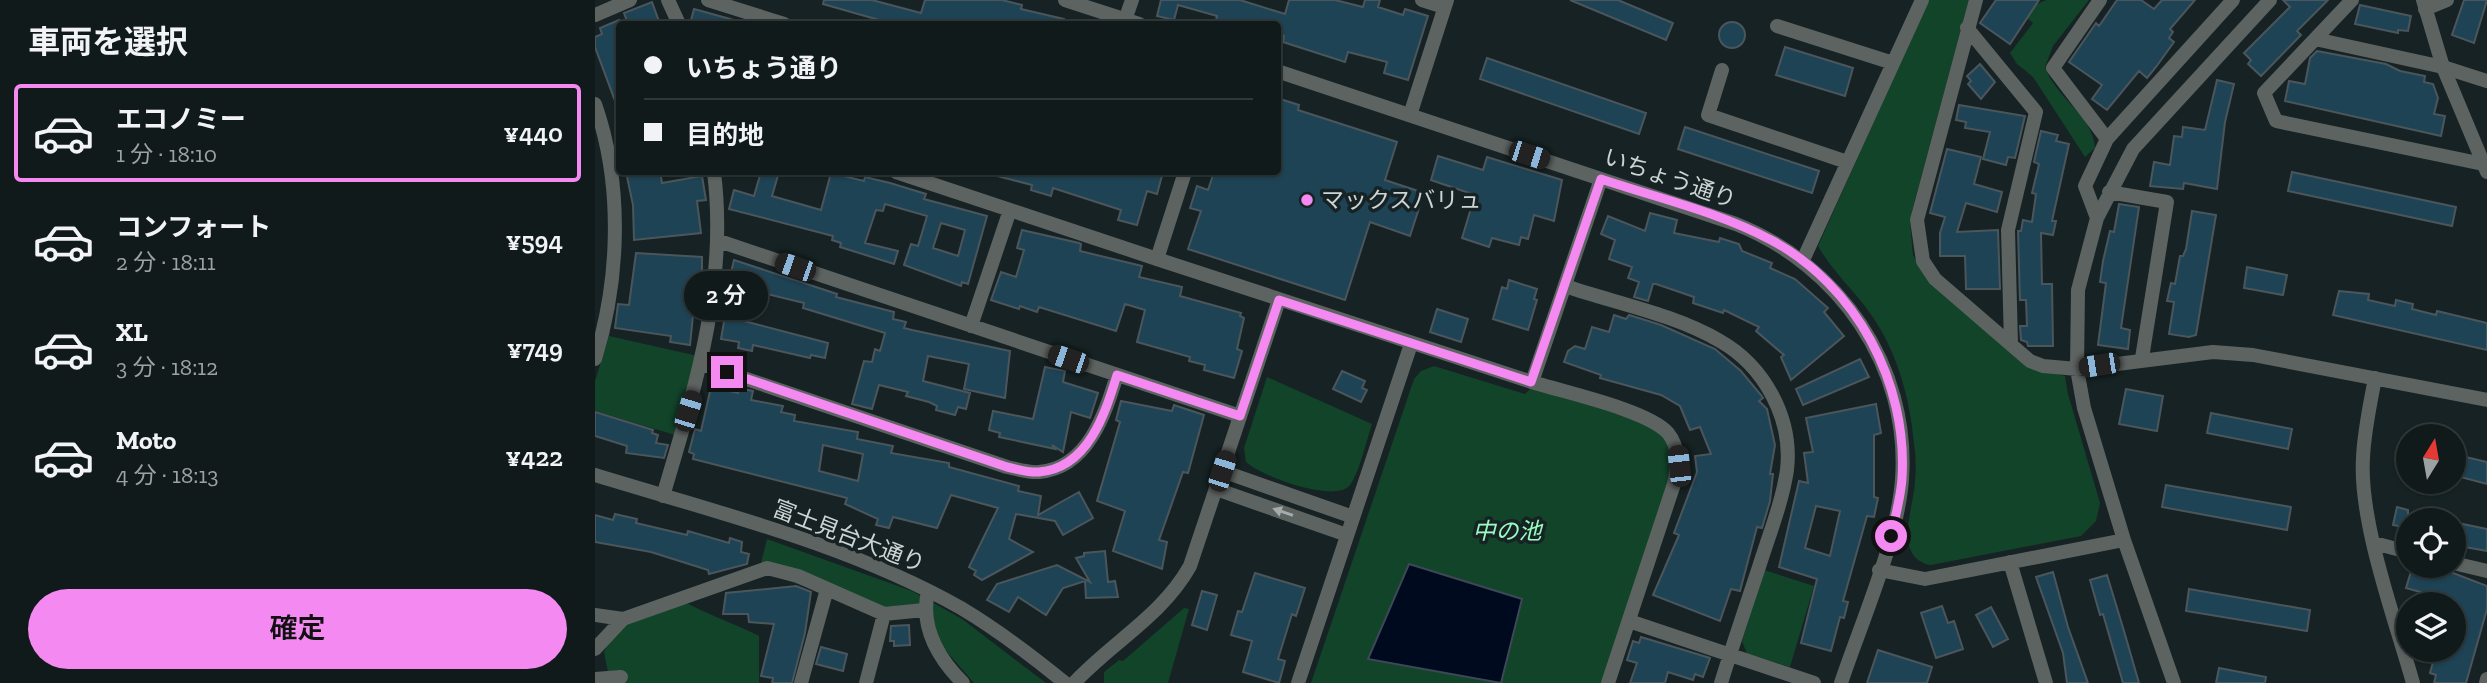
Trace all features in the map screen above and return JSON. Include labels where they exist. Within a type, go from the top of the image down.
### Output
[{"type":"street","points":[[595,15],[630,0]]},
{"type":"street","points":[[668,0],[678,21]]},
{"type":"street","points":[[708,0],[774,21]]},
{"type":"street","points":[[1065,0],[1129,21]]},
{"type":"street","points":[[1132,0],[1132,21]]},
{"type":"street","points":[[1409,115],[1445,4],[1422,0]]},
{"type":"street","points":[[1803,260],[1922,0]]},
{"type":"street","points":[[1976,0],[1917,220],[1919,243],[1923,261],[1935,279],[2030,361],[2057,368],[2077,369],[2142,358],[2213,352],[2253,355],[2487,400]]},
{"type":"street","points":[[2100,0],[2053,68],[2107,139]]},
{"type":"street","points":[[2097,218],[2085,186],[2107,139],[2233,0]]},
{"type":"street","points":[[2174,683],[2124,540],[2084,408],[2077,369],[2078,290],[2097,218],[2133,149],[2157,119],[2270,0]]},
{"type":"street","points":[[2352,0],[2264,93],[2276,121],[2485,168]]},
{"type":"street","points":[[2447,0],[2424,5],[2443,66],[2485,168]]},
{"type":"street","points":[[1776,26],[1893,63]]},
{"type":"street","points":[[1967,28],[2036,112],[2008,230],[2011,344]]},
{"type":"street","points":[[2315,39],[2443,66],[2487,81]]},
{"type":"street","points":[[1722,70],[1708,115],[1847,162]]},
{"type":"street","name":"いちょう通り","points":[[1281,72],[1752,230],[1803,260],[1833,287],[1860,321],[1879,355],[1895,400],[1902,448],[1902,480],[1891,536],[1841,683]]},
{"type":"street","points":[[595,104],[610,174],[614,249],[611,287],[595,359]]},
{"type":"street","points":[[663,496],[702,364],[711,315],[719,241],[714,175]]},
{"type":"street","points":[[905,175],[1411,344],[1644,417],[1668,434],[1677,452],[1679,466],[1608,683]]},
{"type":"street","points":[[1157,259],[1184,175]]},
{"type":"street","points":[[1531,382],[1601,179]]},
{"type":"street","points":[[2109,192],[2167,201],[2142,358]]},
{"type":"street","points":[[971,326],[1010,209]]},
{"type":"street","points":[[719,241],[1240,416]]},
{"type":"street","points":[[1565,286],[1690,327],[1720,341],[1745,359],[1771,392],[1786,440],[1787,468],[1780,501],[1721,683]]},
{"type":"street","points":[[1074,683],[1105,650],[1149,619],[1175,592],[1190,566],[1279,300]]},
{"type":"street","points":[[1298,683],[1411,344]]},
{"type":"street","points":[[702,364],[1007,467],[1036,473],[1065,465],[1092,437],[1103,418],[1117,375]]},
{"type":"street","points":[[2375,379],[2362,459],[2368,522],[2413,683]]},
{"type":"street","points":[[1222,471],[1353,517]]},
{"type":"street","name":"富士見台大通り","points":[[595,475],[857,558],[928,591],[1017,645],[1065,683]]},
{"type":"street","points":[[1216,489],[1347,534]]},
{"type":"street","points":[[1879,570],[1925,579],[2124,540]]},
{"type":"street","points":[[2374,543],[2396,549]]},
{"type":"street","points":[[2010,562],[2046,683]]},
{"type":"street","points":[[2466,566],[2487,571]]},
{"type":"street","points":[[595,649],[623,619],[767,568],[798,576],[884,614],[924,610]]},
{"type":"street","points":[[801,683],[827,589]]},
{"type":"street","points":[[928,591],[924,610],[933,645],[963,683]]},
{"type":"street","points":[[866,683],[884,614]]},
{"type":"street","points":[[595,615],[623,619]]},
{"type":"street","points":[[1629,621],[1814,683]]},
{"type":"street","points":[[595,679],[621,677]]},
{"type":"green space","points":[[1928,0],[1969,0],[1913,207],[1910,222],[1913,255],[1930,283],[2027,367],[2065,376],[2100,503],[2096,521],[2081,536],[1931,565],[1919,560],[1912,553],[1909,542],[1915,458],[1909,408],[1894,356],[1867,309],[1818,246]]},
{"type":"green space","points":[[2046,0],[2089,0],[2053,46],[2045,67],[2093,137],[2095,148],[2085,157],[2033,77],[2017,64],[2010,53],[2033,23],[2020,12]]},
{"type":"green space","points":[[609,336],[698,356],[675,435],[595,411],[595,381]]},
{"type":"green space","name":"中の池","points":[[1434,366],[1525,394],[1530,389],[1623,414],[1656,431],[1669,446],[1672,461],[1668,483],[1601,683],[1311,683],[1414,379],[1421,371]]},
{"type":"green space","points":[[1267,377],[1372,424],[1360,465],[1350,485],[1342,490],[1314,490],[1266,474],[1246,462],[1244,448]]},
{"type":"green space","points":[[767,539],[912,591],[962,619],[1046,683],[974,683],[940,644],[924,610],[878,611],[759,571]]},
{"type":"green space","points":[[1764,570],[1814,586],[1790,667],[1747,654],[1742,641]]},
{"type":"green space","points":[[683,601],[759,636],[759,683],[610,683],[604,652],[615,628]]},
{"type":"green space","points":[[1184,608],[1189,609],[1168,683],[1104,683],[1104,672],[1119,660],[1123,661]]},
{"type":"water","points":[[1409,564],[1522,599],[1501,683],[1368,659]]},
{"type":"building","points":[[824,0],[872,0],[921,13],[925,0],[1002,0],[1022,5],[1021,9],[1064,19],[882,21],[823,4]]},
{"type":"building","points":[[1161,0],[1240,0],[1285,14],[1289,0],[1335,0],[1363,7],[1365,0],[1380,0],[1378,7],[1403,15],[1405,9],[1428,16],[1408,80],[1384,73],[1387,62],[1348,52],[1345,62],[1283,42],[1281,21],[1216,21],[1217,16],[1178,5],[1174,20],[1157,16]]},
{"type":"building","points":[[1570,0],[1618,0],[1673,23],[1666,40]]},
{"type":"building","points":[[1996,0],[2039,0],[2010,44],[1980,23]]},
{"type":"building","points":[[2117,0],[2141,0],[2154,9],[2162,0],[2195,0],[2170,29],[2173,32],[2169,38],[2174,42],[2156,67],[2147,78],[2139,71],[2107,110],[2092,99],[2102,85],[2069,62],[2096,23],[2099,26]]},
{"type":"building","points":[[2283,0],[2328,0],[2297,31],[2301,35],[2261,76],[2248,64],[2251,60],[2244,53],[2290,7]]},
{"type":"building","points":[[2464,0],[2487,0],[2474,43],[2452,35]]},
{"type":"building","points":[[652,2],[659,21],[627,21],[624,13]]},
{"type":"building","points":[[2360,5],[2411,16],[2408,31],[2398,30],[2398,33],[2355,24]]},
{"type":"building","points":[[694,9],[734,20],[734,21],[691,21]]},
{"type":"building","points":[[616,21],[616,104],[595,47],[595,37],[602,34],[600,28]]},
{"type":"building","points":[[1732,22],[1741,26],[1745,35],[1741,44],[1732,48],[1723,44],[1719,35],[1723,26]]},
{"type":"building","points":[[1785,47],[1853,68],[1845,96],[1776,75]]},
{"type":"building","points":[[2317,51],[2386,64],[2400,71],[2425,76],[2424,82],[2433,84],[2438,98],[2434,114],[2445,116],[2441,136],[2285,101],[2289,81],[2305,84],[2310,58]]},
{"type":"building","points":[[1487,58],[1646,113],[1639,134],[1480,79]]},
{"type":"building","points":[[1980,64],[1995,82],[1981,99],[1968,84],[1971,81],[1967,76]]},
{"type":"building","points":[[2217,80],[2234,84],[2225,122],[2217,189],[2184,183],[2183,189],[2150,186],[2154,162],[2170,165],[2174,136],[2182,137],[2183,127],[2205,130]]},
{"type":"building","name":"マックスバリュ","points":[[1281,99],[1299,105],[1298,110],[1397,142],[1385,180],[1424,193],[1410,236],[1370,222],[1345,300],[1188,249],[1201,211],[1190,208],[1197,186],[1208,190],[1213,175],[1281,175]]},
{"type":"building","points":[[1959,105],[2025,116],[2015,158],[2008,157],[2006,165],[1983,159],[1990,132],[1965,128],[1966,122],[1956,120]]},
{"type":"building","points":[[1685,127],[1819,171],[1812,193],[1678,149]]},
{"type":"building","points":[[2041,131],[2058,135],[2056,141],[2069,144],[2052,221],[2056,221],[2053,235],[2041,233],[2042,284],[2052,284],[2053,346],[2028,346],[2027,342],[2021,340],[2020,326],[2027,326],[2026,300],[2020,300],[2018,231],[2021,231],[2023,220],[2032,222],[2036,194],[2032,193],[2039,164],[2034,162]]},
{"type":"building","points":[[1947,149],[1981,157],[1974,184],[2002,192],[1997,212],[1966,203],[1957,232],[1998,230],[2000,289],[1966,289],[1965,256],[1940,256],[1940,233],[1945,217],[1930,213]]},
{"type":"building","points":[[1438,156],[1483,170],[1487,157],[1562,180],[1554,221],[1534,215],[1528,239],[1521,237],[1519,245],[1492,238],[1489,247],[1462,238],[1475,195],[1431,180]]},
{"type":"building","points":[[2292,172],[2456,207],[2452,226],[2288,191]]},
{"type":"building","points":[[627,175],[661,175],[662,183],[702,176],[706,200],[697,201],[701,233],[634,240],[633,205]]},
{"type":"building","points":[[760,175],[778,175],[772,196],[821,210],[830,175],[864,181],[865,177],[926,194],[924,199],[987,216],[968,284],[962,282],[961,286],[904,265],[911,244],[918,246],[927,216],[885,204],[883,211],[876,210],[865,243],[898,251],[894,264],[840,247],[841,243],[832,240],[833,236],[729,209],[734,190],[754,196]],"holes":[[[941,223],[965,230],[958,256],[933,248]]]},
{"type":"building","points":[[1162,175],[1157,194],[1147,191],[1137,225],[1118,220],[1121,210],[1053,188],[1051,196],[1031,190],[1032,185],[997,176]]},
{"type":"building","points":[[2119,204],[2139,207],[2121,328],[2130,330],[2128,349],[2098,345],[2106,283],[2100,282],[2103,261],[2110,231],[2114,232]]},
{"type":"building","points":[[2192,211],[2216,215],[2196,335],[2189,337],[2169,334],[2174,302],[2167,301],[2171,283],[2175,284],[2180,256],[2183,256],[2186,249]]},
{"type":"building","points":[[1650,213],[1677,220],[1674,233],[1719,242],[1720,238],[1739,244],[1742,251],[1772,263],[1770,268],[1795,279],[1828,308],[1824,312],[1844,336],[1791,380],[1781,357],[1784,355],[1756,331],[1759,327],[1724,310],[1723,313],[1693,303],[1694,297],[1656,284],[1653,284],[1648,301],[1634,297],[1639,282],[1628,278],[1632,267],[1609,259],[1615,240],[1601,234],[1608,216],[1645,231]]},
{"type":"building","points":[[1022,230],[1079,243],[1080,251],[1142,266],[1139,277],[1182,287],[1180,296],[1241,313],[1240,316],[1244,318],[1237,349],[1242,351],[1234,378],[1204,370],[1205,365],[1189,361],[1190,357],[1137,342],[1145,310],[1125,304],[1116,331],[1039,307],[1037,312],[991,300],[1001,272],[1016,277],[1024,250],[1017,248]]},
{"type":"building","points":[[636,253],[702,257],[702,276],[697,276],[690,345],[670,342],[671,336],[615,328],[618,304],[629,305]]},
{"type":"building","points":[[734,260],[837,294],[836,297],[894,312],[893,319],[906,322],[904,328],[1010,351],[1005,398],[964,389],[969,364],[928,356],[923,381],[970,393],[966,409],[958,407],[955,415],[936,410],[937,406],[929,402],[906,396],[908,392],[879,385],[872,409],[852,404],[864,361],[872,362],[875,349],[880,351],[885,333],[803,308],[804,303],[759,292],[757,297],[749,295],[744,321],[828,343],[825,358],[811,355],[810,358],[753,345],[752,351],[738,348],[739,342],[721,339],[725,316],[732,317],[737,292],[727,289]]},
{"type":"building","points":[[2247,267],[2287,275],[2283,295],[2244,288]]},
{"type":"building","points":[[1509,280],[1537,289],[1534,299],[1537,300],[1528,330],[1493,319],[1502,287],[1507,289]]},
{"type":"building","points":[[2339,291],[2369,294],[2368,300],[2395,306],[2396,300],[2413,304],[2412,309],[2436,315],[2437,311],[2487,323],[2487,350],[2333,315]]},
{"type":"building","points":[[1437,309],[1468,319],[1461,342],[1430,332]]},
{"type":"building","points":[[1614,315],[1626,319],[1629,315],[1661,325],[1715,349],[1741,371],[1761,395],[1763,398],[1759,401],[1767,409],[1775,445],[1770,474],[1773,474],[1770,501],[1762,528],[1757,527],[1740,591],[1731,589],[1720,621],[1653,595],[1679,535],[1674,533],[1697,472],[1695,456],[1711,454],[1700,427],[1690,430],[1680,406],[1661,395],[1600,378],[1601,375],[1564,362],[1568,351],[1575,346],[1585,349],[1592,327],[1609,332]]},
{"type":"building","points":[[1860,359],[1869,377],[1803,405],[1796,389]]},
{"type":"building","points":[[1045,367],[1065,371],[1063,382],[1098,393],[1090,418],[1071,412],[1063,452],[1052,445],[1055,449],[999,437],[1000,433],[989,430],[993,411],[1033,419]]},
{"type":"building","points":[[1342,371],[1365,381],[1362,388],[1367,390],[1361,402],[1333,389]]},
{"type":"building","points":[[711,387],[738,393],[739,388],[753,391],[751,400],[783,406],[781,412],[795,415],[794,421],[858,432],[857,439],[893,446],[891,453],[949,463],[949,467],[1019,486],[1018,491],[1041,496],[1038,515],[1079,492],[1093,518],[1063,535],[1055,521],[1016,514],[1009,539],[1033,552],[982,580],[974,575],[976,571],[969,567],[998,508],[951,495],[937,528],[893,517],[889,528],[876,525],[878,519],[845,504],[847,498],[693,459],[694,454],[689,452],[695,429],[701,431]],"holes":[[[823,445],[863,454],[858,481],[819,471]]]},
{"type":"building","points":[[2126,389],[2163,396],[2157,431],[2119,424]]},
{"type":"building","points":[[1121,401],[1172,411],[1174,405],[1204,415],[1188,473],[1183,472],[1159,540],[1167,542],[1162,569],[1113,551],[1125,511],[1097,501],[1120,422],[1116,420]]},
{"type":"building","points":[[1876,404],[1881,433],[1874,435],[1874,497],[1878,498],[1874,517],[1867,516],[1843,601],[1848,602],[1844,618],[1840,617],[1831,651],[1801,643],[1817,579],[1779,567],[1799,481],[1808,483],[1804,453],[1813,452],[1806,418]],"holes":[[[1816,506],[1840,511],[1830,556],[1805,548]]]},
{"type":"building","points":[[595,412],[653,430],[652,433],[658,435],[656,443],[668,445],[664,458],[626,453],[627,446],[595,436]]},
{"type":"building","points":[[2211,413],[2292,429],[2288,449],[2207,433]]},
{"type":"building","points":[[2466,457],[2487,462],[2487,484],[2466,478]]},
{"type":"building","points":[[2166,485],[2291,507],[2287,530],[2162,507]]},
{"type":"building","points":[[615,514],[637,519],[636,523],[687,535],[688,531],[729,543],[730,538],[742,542],[741,552],[749,554],[747,564],[709,574],[708,570],[651,552],[595,542],[595,515],[613,520]]},
{"type":"building","points":[[2466,525],[2487,529],[2487,551],[2466,547]]},
{"type":"building","points":[[1105,551],[1108,582],[1115,581],[1118,597],[1086,598],[1085,581],[1063,588],[1046,615],[1018,597],[1009,612],[987,600],[997,584],[1057,565],[1090,582],[1076,558],[1084,556],[1084,553]]},
{"type":"building","points":[[2053,572],[2068,627],[2088,683],[2067,683],[2063,653],[2036,577]]},
{"type":"building","points":[[1255,573],[1305,588],[1296,616],[1292,614],[1278,659],[1285,661],[1279,683],[1243,672],[1252,641],[1231,635],[1238,611],[1242,612]]},
{"type":"building","points":[[2107,575],[2139,683],[2123,683],[2103,614],[2100,615],[2090,580]]},
{"type":"building","points":[[2409,578],[2466,578],[2487,586],[2487,609],[2466,683],[2434,683],[2436,675],[2430,673],[2433,662],[2466,662],[2466,592],[2420,592],[2406,588]]},
{"type":"building","points":[[796,586],[811,592],[805,633],[792,683],[772,683],[773,678],[761,676],[774,624],[749,622],[748,614],[723,614],[726,593]]},
{"type":"building","points":[[2189,589],[2310,610],[2307,631],[2186,611]]},
{"type":"building","points":[[1202,591],[1217,595],[1207,630],[1192,625]]},
{"type":"building","points":[[1942,606],[1948,623],[1954,621],[1963,649],[1936,658],[1921,613]]},
{"type":"building","points":[[1991,607],[2008,639],[1993,647],[1976,615]]},
{"type":"building","points":[[909,625],[910,645],[894,646],[894,641],[890,641],[891,626]]},
{"type":"building","points":[[1641,637],[1710,658],[1703,677],[1695,674],[1693,680],[1668,672],[1665,683],[1630,683],[1637,663],[1627,660],[1633,641],[1639,643]]},
{"type":"building","points":[[821,647],[847,654],[843,671],[816,664]]},
{"type":"building","points":[[1878,650],[1932,667],[1927,683],[1867,683]]},
{"type":"building","points":[[2219,668],[2266,677],[2265,683],[2216,683]]},
{"type":"place","name":"マックスバリュ","points":[[1307,200]]},
{"type":"route","points":[[727,372],[1007,467],[1036,473],[1065,465],[1092,437],[1103,418],[1117,375],[1240,416],[1279,300],[1531,382],[1601,179],[1752,230],[1794,253],[1833,287],[1860,321],[1879,355],[1895,400],[1902,448],[1902,480],[1891,536]]}]
